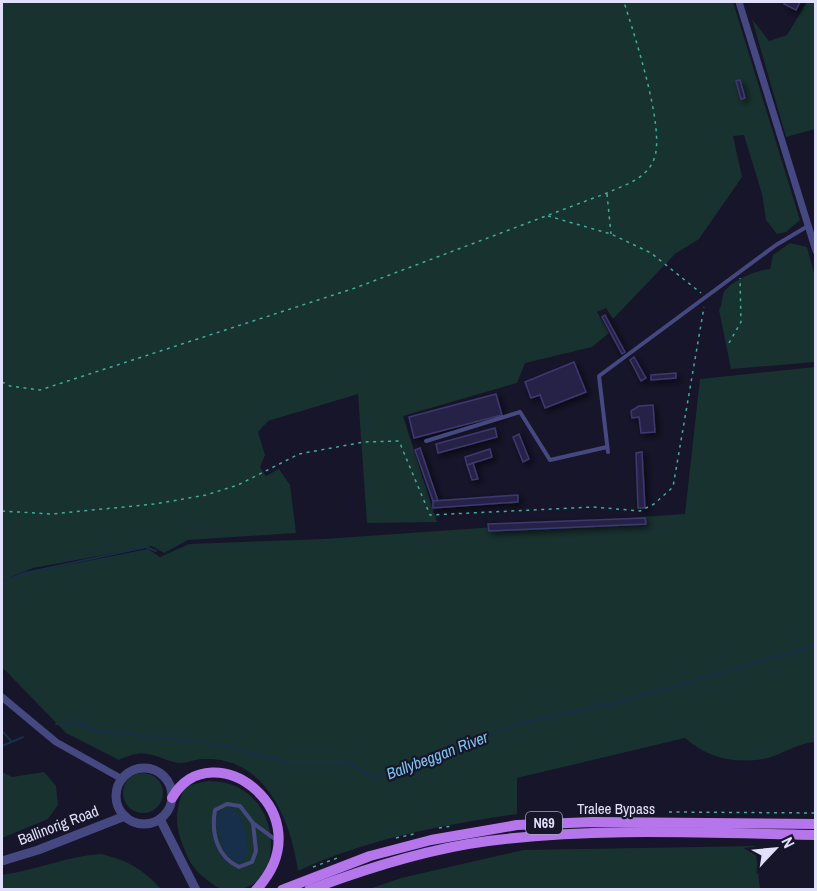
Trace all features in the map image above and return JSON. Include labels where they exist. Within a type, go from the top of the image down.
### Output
[{"type":"main road","points":[[172,798],[181,783],[196,775],[216,773],[244,780],[260,792],[278,826],[279,843],[277,859],[256,890]]},
{"type":"main road","name":"Tralee Bypass","points":[[282,890],[370,856],[450,836],[517,825],[593,822],[816,824]]},
{"type":"main road","name":"Tralee Bypass","points":[[309,890],[367,868],[424,853],[496,840],[643,834],[816,835]]},
{"type":"street","points":[[739,2],[816,251]]},
{"type":"street","points":[[2,697],[56,742],[122,778]]},
{"type":"street","points":[[137,769],[154,770],[168,781],[172,798],[170,806],[160,819],[146,824],[125,816],[120,809],[117,794],[122,778],[137,769]]},
{"type":"street","name":"Ballinorig Road","points":[[2,861],[38,850],[125,816]]},
{"type":"street","points":[[160,819],[196,890]]},
{"type":"lane","points":[[426,441],[520,412],[550,460],[608,449],[599,376],[740,272],[808,226]]},
{"type":"lane","points":[[253,823],[256,851],[252,862],[239,867],[227,861],[216,841],[213,823],[215,810],[227,804],[240,806],[253,823],[279,843]]},
{"type":"path","points":[[2,382],[10,387],[40,390],[355,288],[607,193],[641,177],[654,160],[658,136],[624,2]]},
{"type":"path","points":[[607,193],[611,234]]},
{"type":"path","points":[[729,343],[741,322],[740,272]]},
{"type":"green space","points":[[2,2],[733,2],[800,220],[786,232],[777,234],[766,220],[762,194],[744,135],[733,136],[742,177],[699,239],[675,254],[613,319],[606,308],[597,312],[609,333],[592,347],[525,363],[517,383],[403,416],[437,522],[367,523],[358,394],[268,421],[258,432],[265,455],[260,467],[266,476],[279,469],[290,485],[296,533],[188,540],[164,553],[152,546],[33,568],[2,581]]},
{"type":"green space","points":[[807,2],[815,2],[815,129],[786,137],[752,19],[769,41],[787,35]]},
{"type":"green space","points":[[790,243],[807,247],[815,277],[815,362],[731,369],[719,310],[724,292],[745,276],[770,269],[773,255]]},
{"type":"green space","points":[[815,367],[815,742],[763,759],[731,760],[702,750],[685,738],[517,778],[517,814],[461,823],[378,842],[298,871],[289,832],[281,812],[271,795],[243,768],[225,761],[203,759],[178,763],[143,754],[119,760],[66,733],[2,667],[2,583],[21,574],[148,549],[160,557],[189,544],[324,539],[685,514],[700,379]]},
{"type":"green space","points":[[2,772],[12,777],[44,772],[56,786],[58,805],[48,819],[2,838]]},
{"type":"green space","points":[[143,773],[157,779],[163,793],[157,807],[143,813],[129,807],[123,793],[129,779]]},
{"type":"green space","points":[[208,781],[233,785],[252,797],[264,815],[270,835],[270,855],[264,872],[253,884],[236,889],[220,888],[198,873],[189,860],[177,824],[178,807],[185,786]]},
{"type":"green space","points":[[755,846],[760,889],[369,889],[401,878],[523,850]]},
{"type":"green space","points":[[101,854],[134,866],[161,889],[2,889],[2,875],[76,857]]},
{"type":"water","points":[[232,808],[243,823],[246,835],[248,855],[241,862],[233,861],[226,854],[215,820],[222,810]]},
{"type":"building","points":[[785,2],[800,2],[796,10],[784,4]]},
{"type":"building","points":[[740,80],[745,98],[741,99],[736,81]]},
{"type":"building","points":[[605,315],[625,352],[622,354],[602,317]]},
{"type":"building","points":[[634,357],[646,378],[641,381],[630,360]]},
{"type":"building","points":[[574,362],[586,392],[545,408],[540,395],[531,398],[525,382]]},
{"type":"building","points":[[676,373],[676,378],[651,380],[651,375]]},
{"type":"building","points":[[496,394],[502,415],[414,438],[409,417]]},
{"type":"building","points":[[653,405],[655,432],[641,433],[639,417],[632,418],[631,411],[639,406]]},
{"type":"building","points":[[495,428],[497,437],[438,453],[436,444]]},
{"type":"building","points":[[519,434],[529,459],[523,462],[513,437]]},
{"type":"building","points":[[420,448],[438,501],[433,501],[415,450]]},
{"type":"building","points":[[490,449],[492,457],[467,465],[465,457]]},
{"type":"building","points":[[642,452],[645,508],[638,508],[636,453]]},
{"type":"building","points":[[473,463],[478,479],[472,480],[467,465]]},
{"type":"building","points":[[518,495],[518,502],[433,508],[433,501]]},
{"type":"building","points":[[645,518],[646,524],[489,531],[488,524]]},
{"type":"waterway","points":[[2,582],[25,573],[146,547],[156,551]]},
{"type":"waterway","name":"Ballybeggan River","points":[[56,724],[82,723],[101,733],[103,731],[220,745],[286,762],[346,762],[375,778],[521,723],[613,704],[804,649],[816,642]]},
{"type":"waterway","points":[[2,731],[12,742]]},
{"type":"waterway","name":"Ballybeggan River","points":[[2,746],[23,737]]}]
